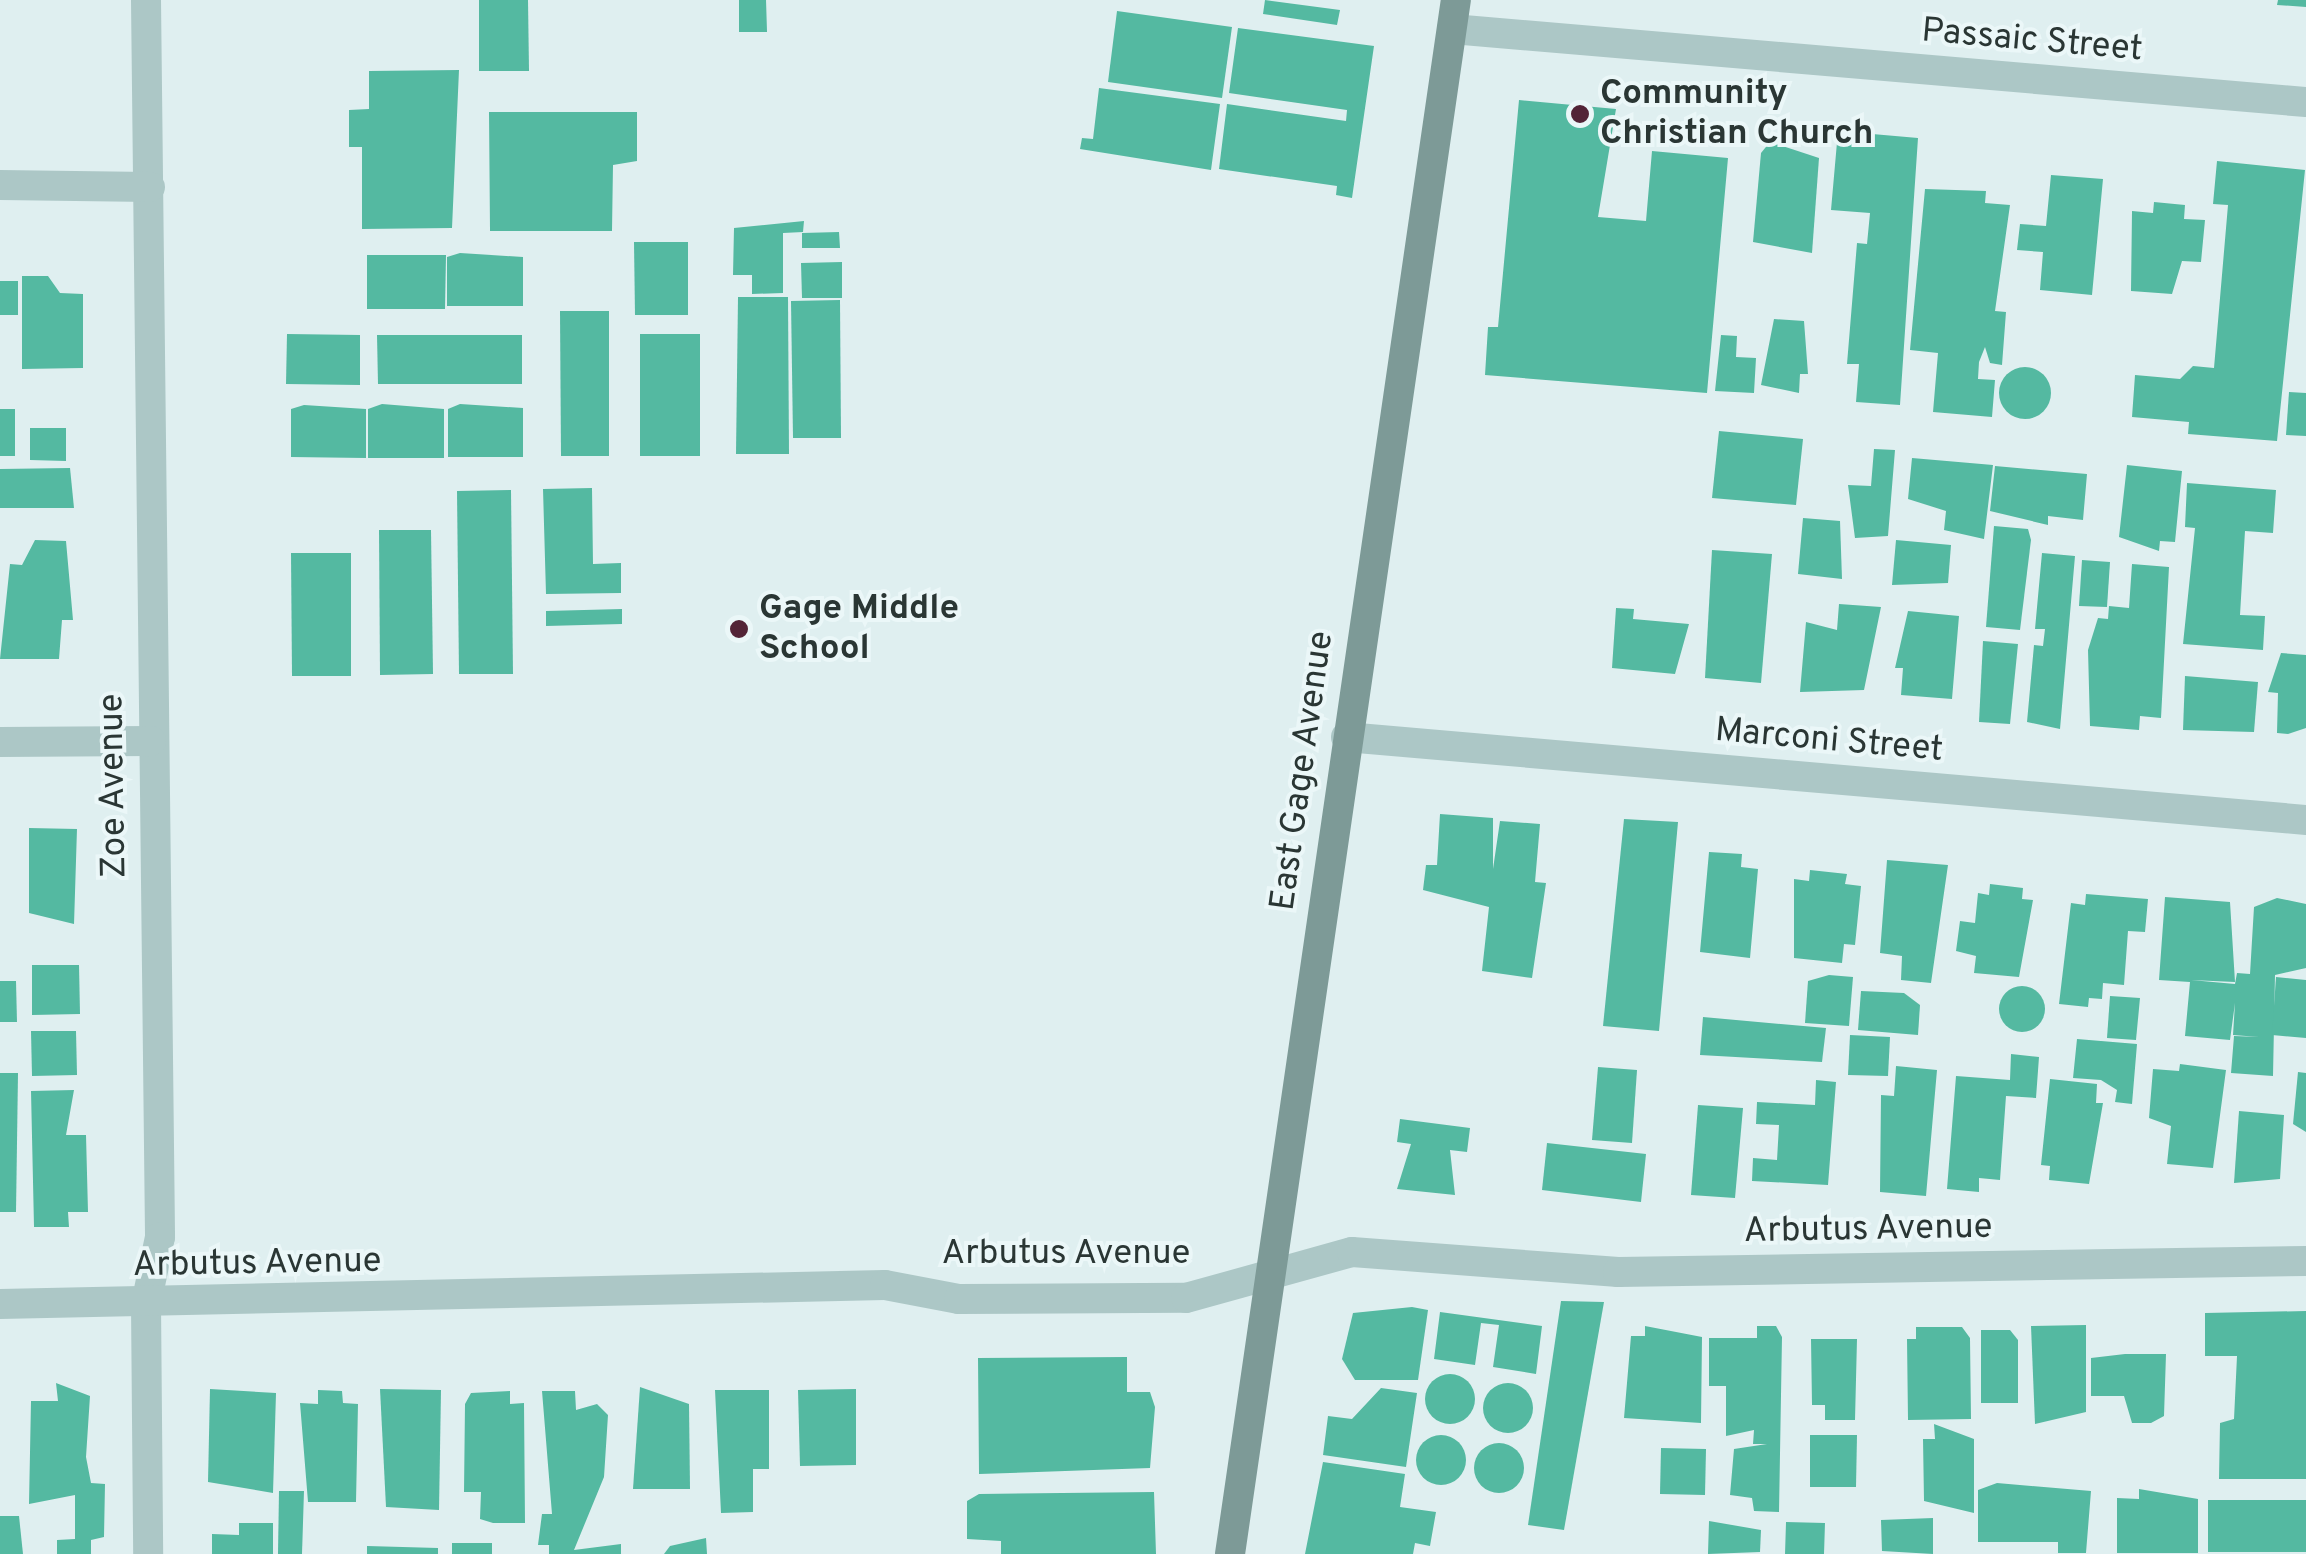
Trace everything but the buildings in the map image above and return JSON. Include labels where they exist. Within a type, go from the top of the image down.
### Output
[{"type":"main road","name":"East Gage Avenue","points":[[1230,1554],[1454,14]]},
{"type":"street","name":"Zoe Avenue","points":[[148,1554],[146,1304],[160,1237],[151,741],[153,5]]},
{"type":"street","name":"Passaic Street","points":[[1454,14],[2306,102]]},
{"type":"street","points":[[0,185],[150,187]]},
{"type":"street","name":"Marconi Street","points":[[1346,737],[2306,820]]},
{"type":"street","points":[[0,742],[151,741]]},
{"type":"street","name":"Arbutus Avenue","points":[[0,1304],[146,1304],[885,1285],[959,1299],[1186,1298],[1352,1252],[1618,1272],[2306,1261]]},
{"type":"place","name":"Community Christian Church","points":[[1580,114]]},
{"type":"place","name":"Gage Middle School","points":[[739,629]]}]
